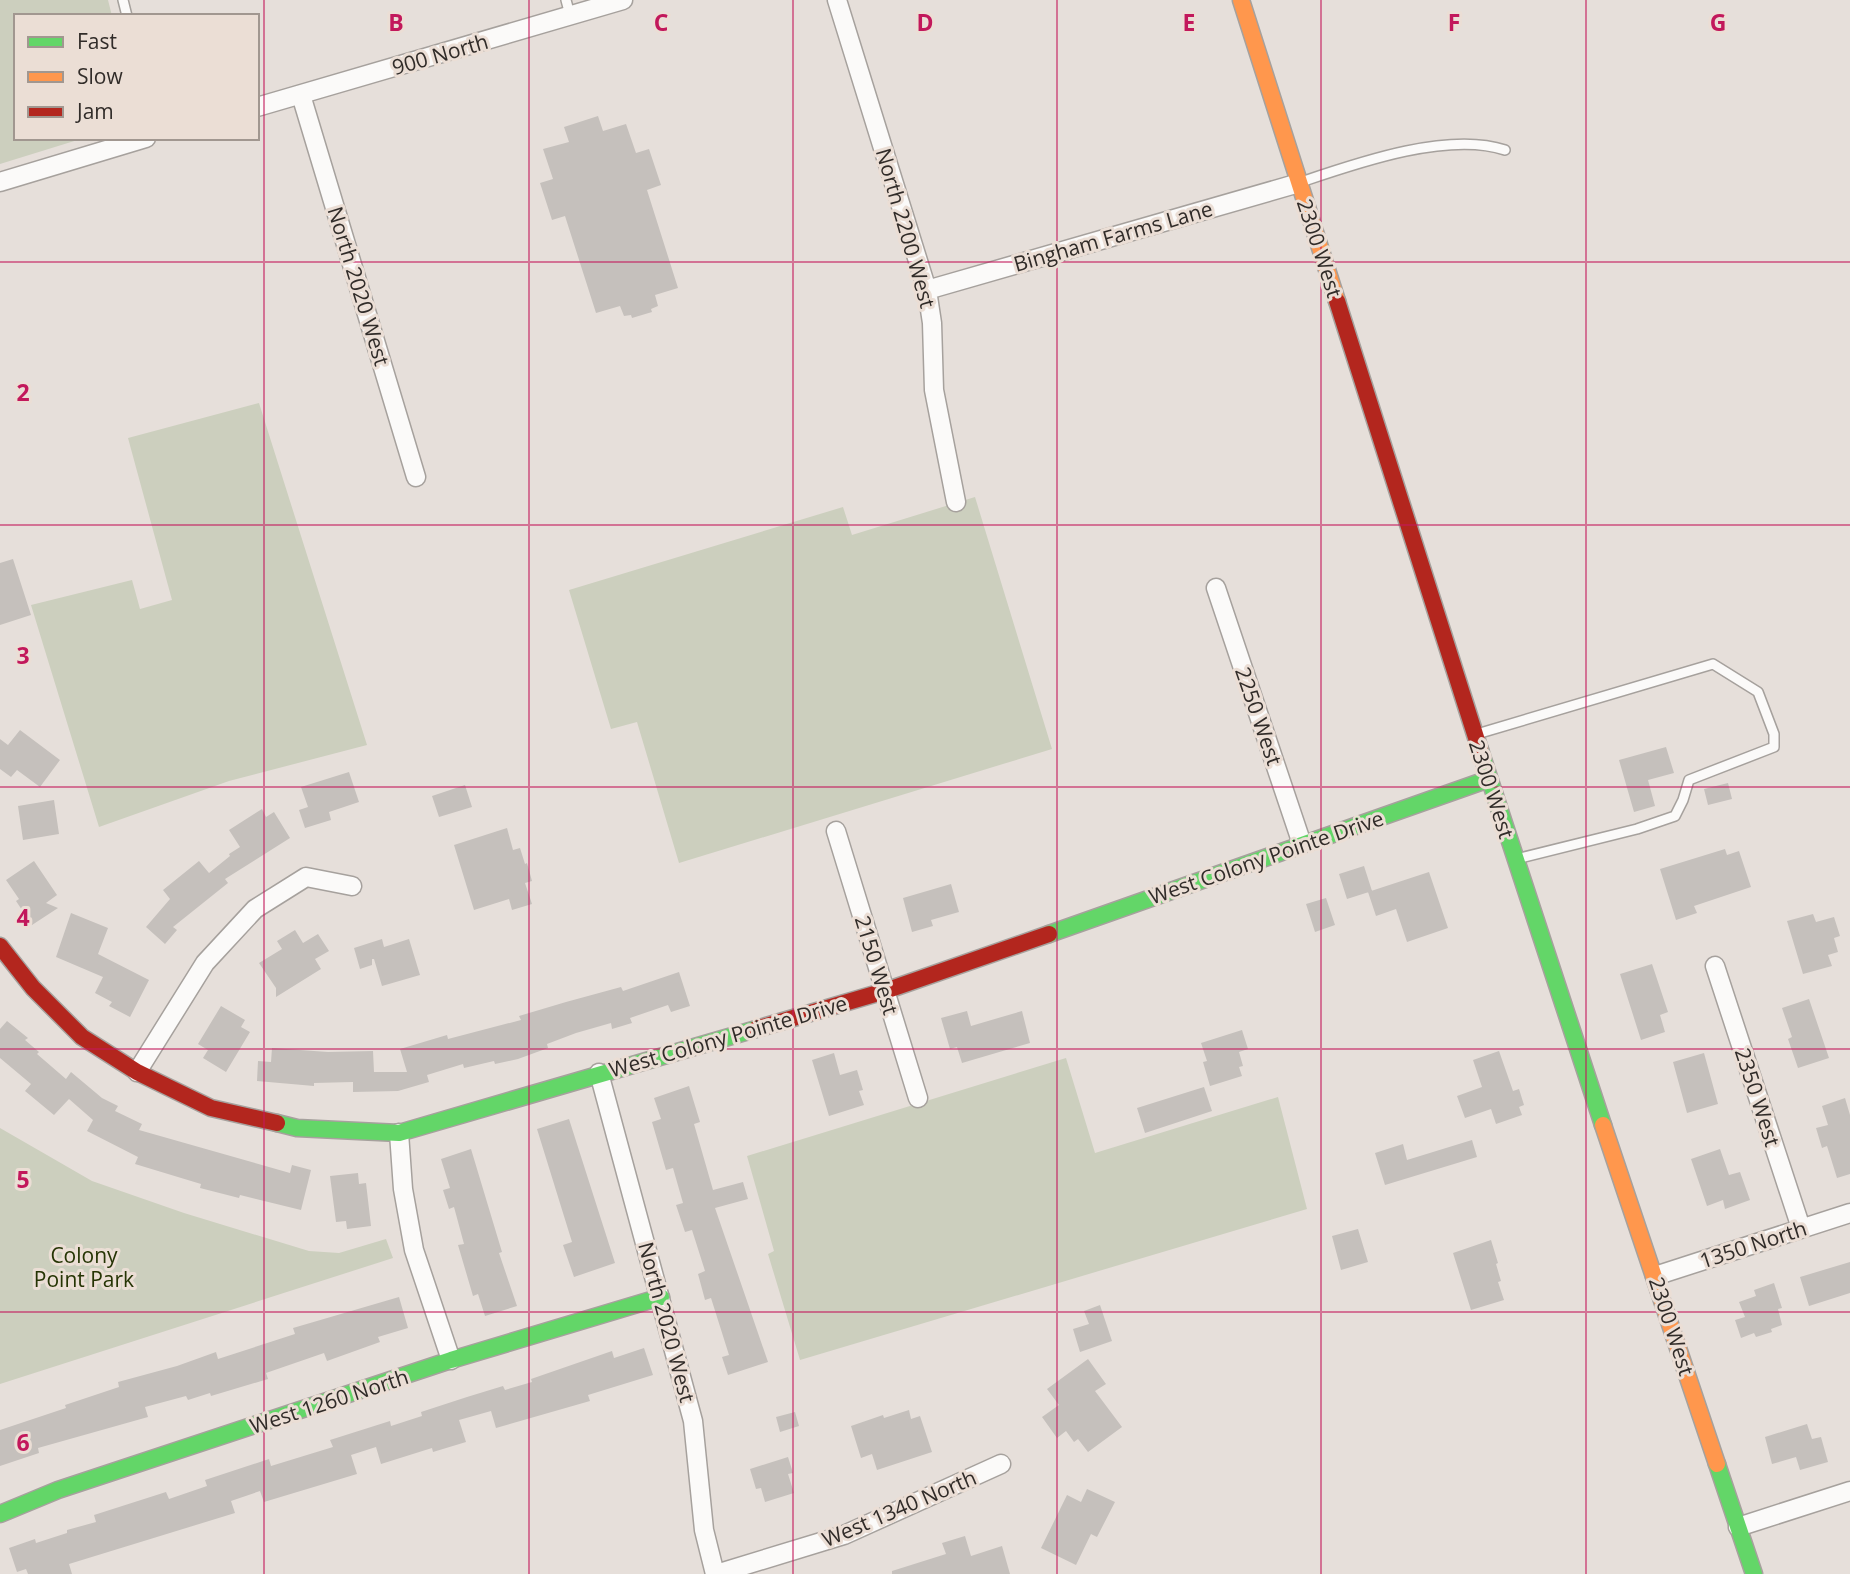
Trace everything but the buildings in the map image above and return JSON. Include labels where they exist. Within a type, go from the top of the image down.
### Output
[{"type":"street","name":"900 North","points":[[259,106],[568,8],[623,0]]},
{"type":"street","name":"North 2200 West","points":[[837,0],[927,290],[932,323],[934,390],[956,502]]},
{"type":"street","name":"2300 West","points":[[1241,0],[1515,859],[1754,1574]]},
{"type":"street","name":"North 2020 West","points":[[301,94],[416,477]]},
{"type":"street","points":[[0,182],[139,140]]},
{"type":"street","name":"Bingham Farms Lane","points":[[927,290],[1299,183]]},
{"type":"street","name":"2250 West","points":[[1216,588],[1302,844]]},
{"type":"street","name":"West Colony Pointe Drive","points":[[0,946],[33,988],[82,1037],[137,1072],[211,1108],[297,1128],[399,1133],[885,991],[1489,779]]},
{"type":"street","name":"2150 West","points":[[836,831],[918,1098]]},
{"type":"street","points":[[137,1072],[205,963],[255,909],[306,877],[352,886]]},
{"type":"street","name":"2350 West","points":[[1715,966],[1801,1228]]},
{"type":"street","name":"North 2020 West","points":[[599,1073],[694,1421],[704,1530],[715,1574]]},
{"type":"street","points":[[399,1133],[403,1189],[414,1251],[451,1360]]},
{"type":"street","name":"1350 North","points":[[1656,1276],[1850,1213]]},
{"type":"street","name":"West 1260 North","points":[[0,1514],[58,1490],[451,1360],[660,1297]]},
{"type":"street","name":"West 1340 North","points":[[715,1574],[844,1535],[1001,1464]]},
{"type":"street","points":[[1738,1527],[1850,1491]]},
{"type":"lane","points":[[1299,183],[1349,166],[1443,145],[1478,145],[1505,150]]},
{"type":"lane","points":[[1475,735],[1713,664],[1758,692],[1774,734],[1774,747],[1689,780],[1684,800],[1675,816],[1637,829],[1515,859]]},
{"type":"green space","points":[[0,0],[108,0],[112,14],[14,14],[14,140],[78,140],[0,164]]},
{"type":"green space","points":[[259,403],[367,745],[229,781],[99,827],[31,605],[132,580],[140,609],[172,600],[128,438]]},
{"type":"green space","points":[[975,497],[1052,749],[679,863],[637,722],[611,729],[569,590],[843,507],[852,535]]},
{"type":"green space","points":[[1066,1058],[1095,1153],[1278,1097],[1307,1209],[800,1360],[768,1254],[774,1251],[747,1156]]},
{"type":"green space","name":"Colony Point Park","points":[[0,1128],[92,1181],[184,1213],[309,1251],[339,1253],[386,1239],[393,1258],[0,1384]]},
{"type":"traffic: fast","points":[[1480,750],[1603,1125]]},
{"type":"traffic: fast","points":[[1049,934],[1489,779]]},
{"type":"traffic: fast","points":[[277,1123],[297,1128],[399,1133],[756,1029]]},
{"type":"traffic: fast","points":[[0,1514],[58,1490],[451,1360],[661,1297]]},
{"type":"traffic: fast","points":[[1717,1464],[1754,1574]]},
{"type":"traffic: slow","points":[[1241,0],[1337,301]]},
{"type":"traffic: slow","points":[[1603,1125],[1717,1464]]},
{"type":"traffic: jam","points":[[1337,301],[1480,750]]},
{"type":"traffic: jam","points":[[756,1029],[885,991],[1049,934]]},
{"type":"traffic: jam","points":[[0,946],[33,988],[82,1037],[137,1072],[211,1108],[277,1123]]}]
